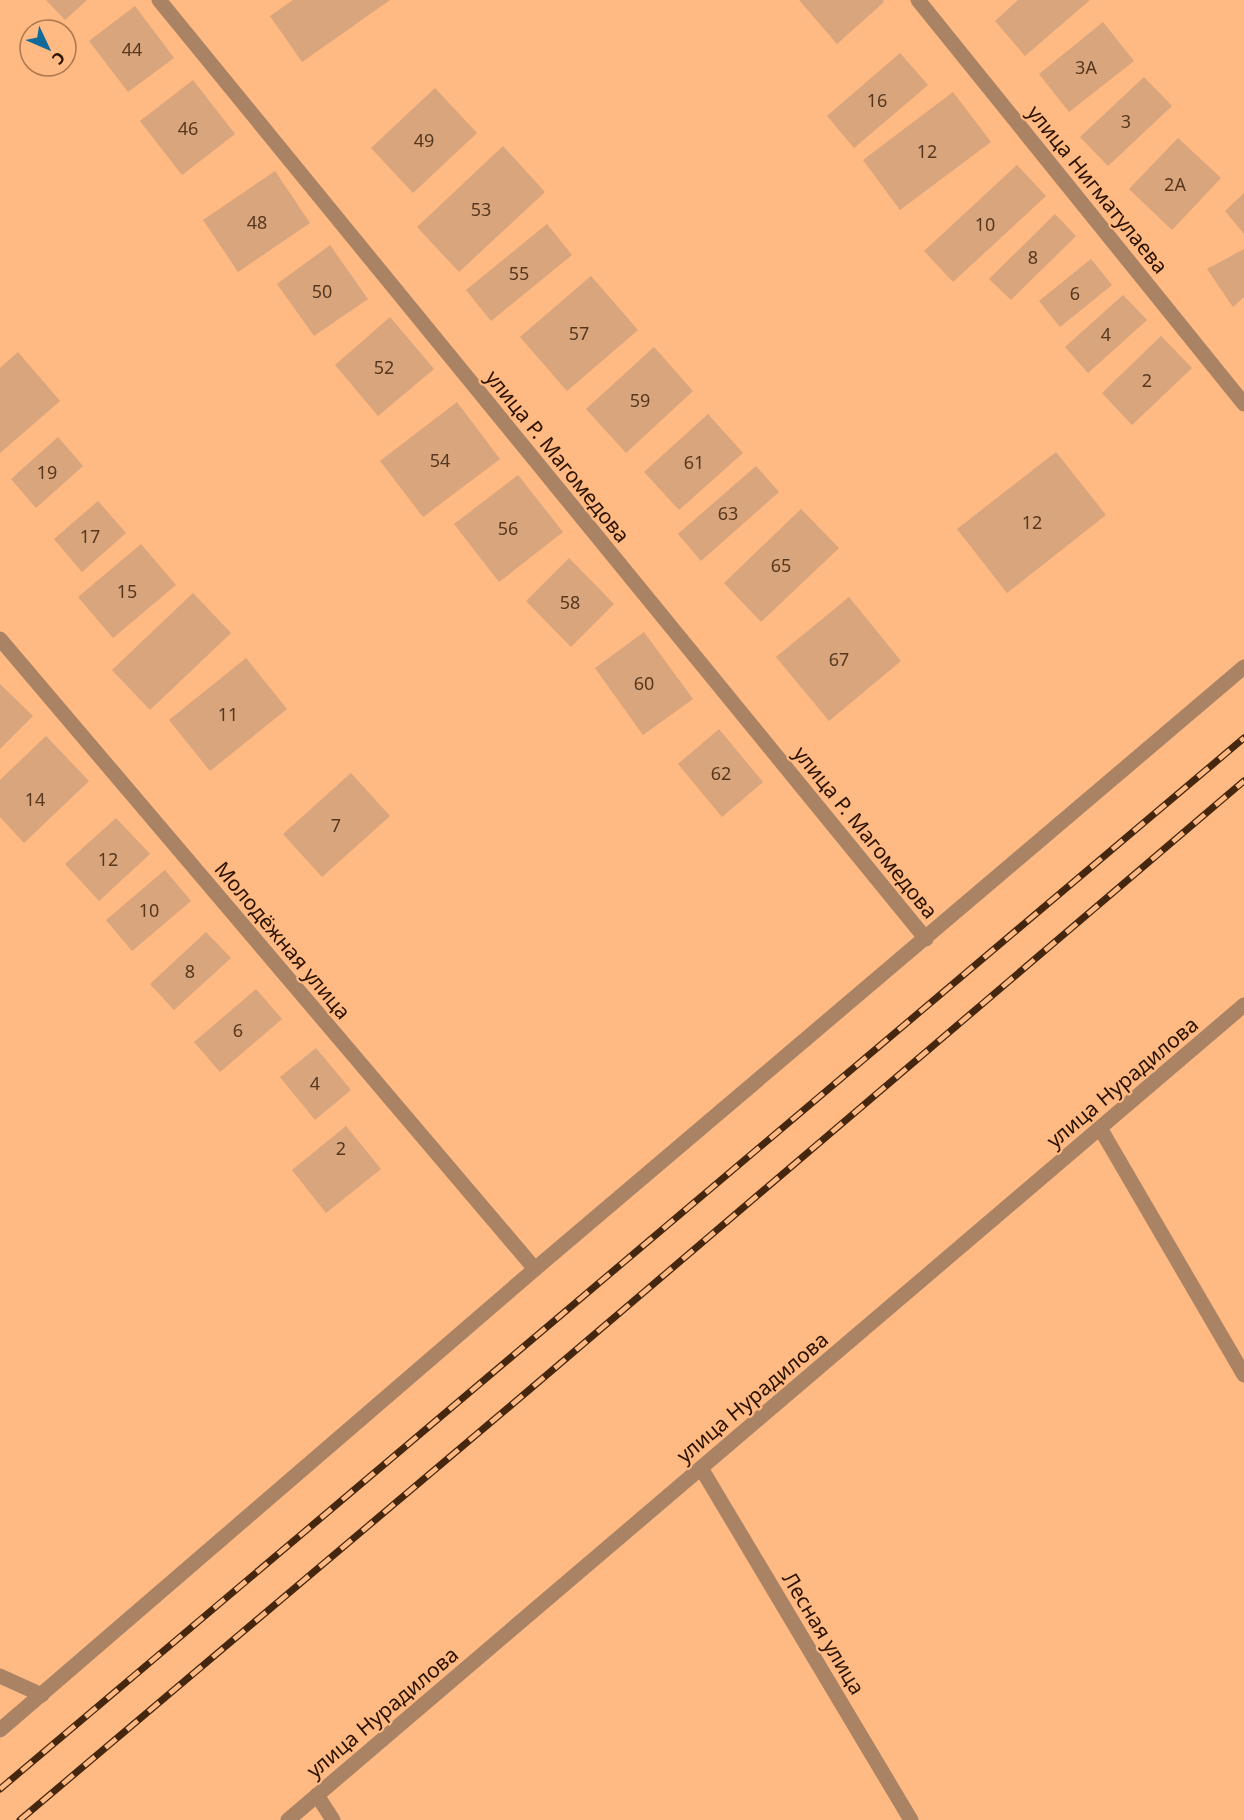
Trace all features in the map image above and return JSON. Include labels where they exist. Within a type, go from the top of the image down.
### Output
[{"type":"street","name":"улица Р. Магомедова","points":[[159,0],[926,939]]},
{"type":"street","name":"улица Нигматулаева","points":[[918,0],[1244,404]]},
{"type":"street","name":"Молодёжная улица","points":[[0,639],[535,1269]]},
{"type":"street","points":[[0,1730],[535,1269],[1244,667]]},
{"type":"street","name":"улица Нурадилова","points":[[288,1820],[1244,1005]]},
{"type":"street","points":[[1100,1128],[1244,1375]]},
{"type":"street","name":"Лесная улица","points":[[701,1468],[911,1820]]},
{"type":"street","points":[[0,1676],[42,1695]]},
{"type":"street","points":[[317,1795],[333,1820]]},
{"type":"building","points":[[46,0],[87,0],[67,18],[63,18]]},
{"type":"building","points":[[293,0],[390,0],[302,62],[270,16]]},
{"type":"building","points":[[799,0],[883,0],[884,2],[837,44]]},
{"type":"building","points":[[1018,0],[1090,0],[1025,56],[995,21]]},
{"type":"building","points":[[135,6],[174,58],[128,92],[89,41]]},
{"type":"building","points":[[1103,22],[1134,61],[1069,112],[1039,74]]},
{"type":"building","points":[[900,53],[928,85],[854,148],[827,116]]},
{"type":"building","points":[[1144,77],[1172,106],[1108,166],[1080,137]]},
{"type":"building","points":[[193,80],[235,134],[182,175],[140,121]]},
{"type":"building","points":[[435,88],[477,133],[413,193],[371,148]]},
{"type":"building","points":[[953,92],[991,142],[900,210],[863,160]]},
{"type":"building","points":[[1178,138],[1221,178],[1172,230],[1129,189]]},
{"type":"building","points":[[503,146],[545,192],[459,272],[417,227]]},
{"type":"building","points":[[1017,165],[1046,196],[953,282],[924,251]]},
{"type":"building","points":[[275,171],[310,223],[238,272],[203,220]]},
{"type":"building","points":[[1244,193],[1244,234],[1225,211]]},
{"type":"building","points":[[1055,214],[1076,236],[1011,300],[989,279]]},
{"type":"building","points":[[547,224],[572,255],[491,321],[466,290]]},
{"type":"building","points":[[330,245],[368,299],[314,336],[277,284]]},
{"type":"building","points":[[1244,249],[1244,297],[1233,307],[1207,269]]},
{"type":"building","points":[[1091,259],[1112,285],[1060,327],[1039,301]]},
{"type":"building","points":[[591,276],[638,330],[567,391],[520,337]]},
{"type":"building","points":[[1123,295],[1147,320],[1088,373],[1065,347]]},
{"type":"building","points":[[390,317],[434,369],[378,416],[335,365]]},
{"type":"building","points":[[1161,336],[1192,368],[1132,425],[1102,393]]},
{"type":"building","points":[[654,347],[693,391],[626,453],[586,409]]},
{"type":"building","points":[[18,352],[60,401],[0,453],[0,368]]},
{"type":"building","points":[[457,402],[500,459],[423,517],[380,461]]},
{"type":"building","points":[[708,414],[743,453],[679,510],[644,472]]},
{"type":"building","points":[[58,437],[83,466],[36,508],[11,479]]},
{"type":"building","points":[[1056,452],[1106,515],[1007,593],[957,529]]},
{"type":"building","points":[[756,466],[779,492],[701,561],[678,534]]},
{"type":"building","points":[[518,475],[563,532],[499,582],[454,524]]},
{"type":"building","points":[[98,501],[126,533],[82,572],[54,539]]},
{"type":"building","points":[[801,509],[839,548],[761,622],[724,583]]},
{"type":"building","points":[[141,544],[176,585],[113,638],[78,597]]},
{"type":"building","points":[[569,558],[614,604],[571,647],[526,601]]},
{"type":"building","points":[[193,593],[231,633],[150,710],[112,670]]},
{"type":"building","points":[[849,597],[901,661],[829,721],[776,657]]},
{"type":"building","points":[[644,632],[693,699],[643,735],[595,668]]},
{"type":"building","points":[[246,658],[287,709],[210,771],[169,720]]},
{"type":"building","points":[[0,684],[33,716],[0,749]]},
{"type":"building","points":[[719,729],[763,782],[722,817],[678,764]]},
{"type":"building","points":[[46,736],[89,781],[24,843],[0,817],[0,780]]},
{"type":"building","points":[[351,773],[390,816],[322,877],[283,834]]},
{"type":"building","points":[[116,818],[150,854],[99,901],[65,864]]},
{"type":"building","points":[[165,870],[191,901],[132,951],[106,920]]},
{"type":"building","points":[[206,932],[231,958],[174,1010],[150,984]]},
{"type":"building","points":[[256,989],[282,1019],[220,1072],[194,1042]]},
{"type":"building","points":[[316,1048],[351,1090],[315,1120],[280,1077]]},
{"type":"building","points":[[346,1126],[381,1169],[326,1213],[292,1170]]},
{"type":"railway","points":[[0,1789],[1244,738]]},
{"type":"railway","points":[[20,1820],[1244,781]]}]
